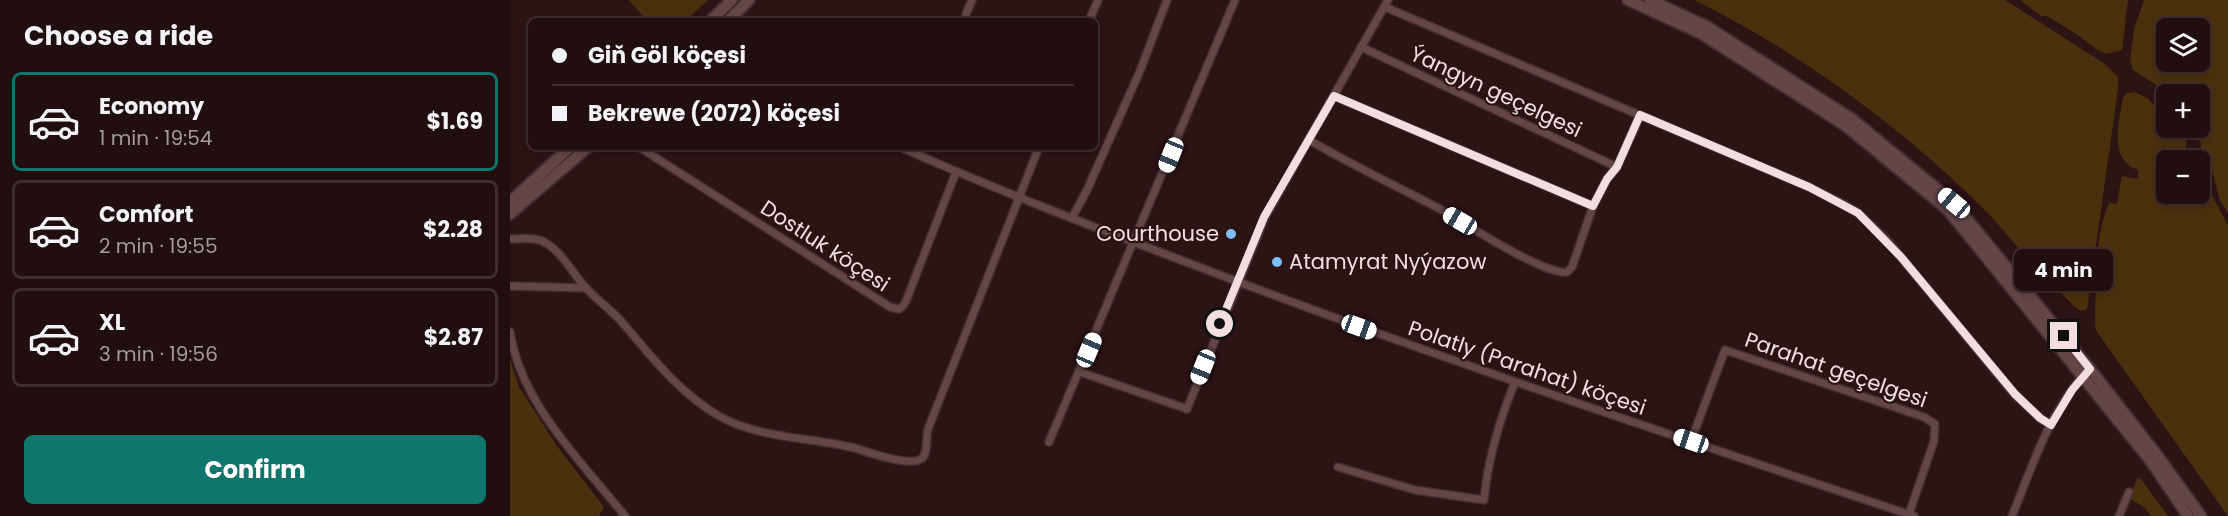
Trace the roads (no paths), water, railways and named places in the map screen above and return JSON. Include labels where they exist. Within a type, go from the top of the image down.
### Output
[{"type":"main road","points":[[713,18],[732,0]]},
{"type":"main road","points":[[731,18],[748,0]]},
{"type":"main road","points":[[1628,0],[1702,34],[1846,126],[1948,210],[2157,455],[2201,516]]},
{"type":"main road","points":[[1650,0],[1706,26],[1852,119],[1954,203],[2086,373],[2188,516]]},
{"type":"main road","points":[[510,202],[567,150]]},
{"type":"main road","points":[[510,214],[585,150]]},
{"type":"street","points":[[966,14],[972,0]]},
{"type":"street","points":[[1090,18],[1098,0]]},
{"type":"street","points":[[1072,218],[1088,190],[1167,0]]},
{"type":"street","points":[[1049,442],[1235,0]]},
{"type":"street","points":[[1080,372],[1186,409],[1264,217],[1387,3],[1809,187],[1858,213],[1893,248],[2015,394],[2040,418],[2051,425]]},
{"type":"street","name":"Ýangyn geçelgesi","points":[[1361,47],[1617,167]]},
{"type":"street","points":[[1334,96],[1593,206]]},
{"type":"street","points":[[1309,140],[1545,268],[1567,272],[1572,267],[1593,206],[1607,179],[1617,167],[1640,115]]},
{"type":"street","name":"Dostluk köçesi","points":[[644,150],[890,308],[895,309],[903,306],[906,301],[956,172]]},
{"type":"street","name":"Polatly (Parahat) köçesi","points":[[907,150],[1018,197],[1237,282],[1515,382],[1911,515]]},
{"type":"street","points":[[510,239],[534,239],[548,245],[586,288],[620,319],[662,368],[692,397],[718,416],[756,430],[838,444],[904,461],[916,461],[921,460],[925,453],[928,429],[1038,150]]},
{"type":"street","points":[[510,286],[586,288]]},
{"type":"street","points":[[510,332],[519,369],[540,409],[625,516]]},
{"type":"street","name":"Parahat geçelgesi","points":[[1691,441],[1725,350],[1924,417],[1935,423],[1934,441],[1911,515]]},
{"type":"street","points":[[2012,516],[2051,425],[2072,390],[2086,373]]},
{"type":"street","points":[[1338,467],[1415,490],[1484,500],[1485,477],[1495,435],[1515,382]]},
{"type":"street","points":[[2119,516],[2129,492]]},
{"type":"place","name":"Courthouse","points":[[1231,234]]},
{"type":"place","name":"Atamyrat Nyýazow","points":[[1277,262]]}]
